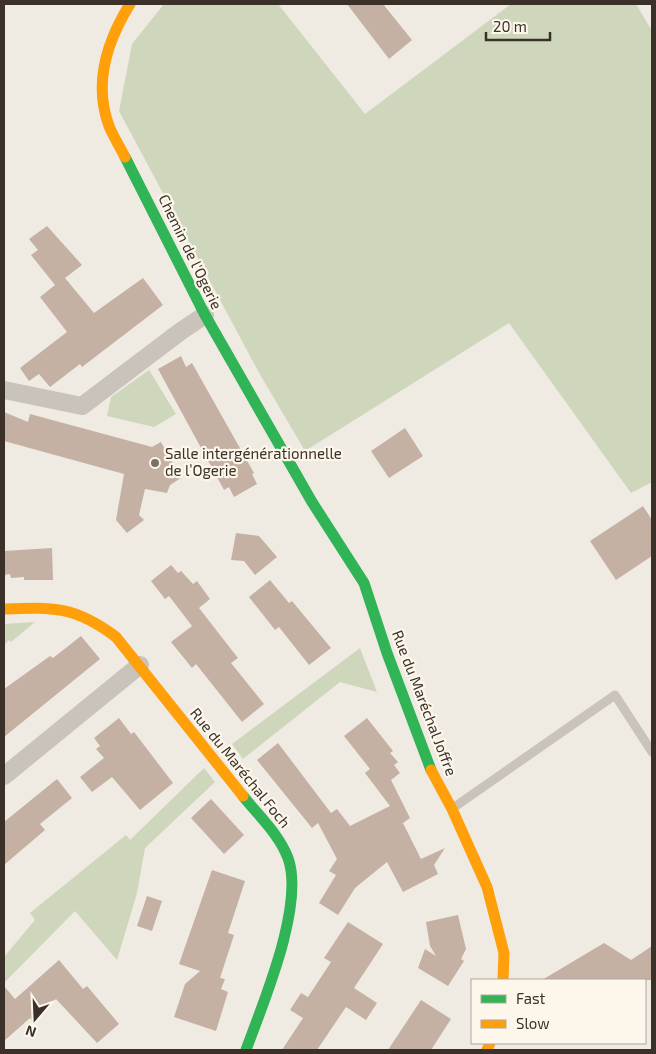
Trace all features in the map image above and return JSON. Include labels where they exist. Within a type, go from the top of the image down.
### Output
[{"type":"street","name":"Chemin de l'Ogerie","points":[[130,4],[116,26],[105,54],[102,88],[109,125],[205,315],[312,502]]},
{"type":"street","points":[[4,390],[82,406],[205,315]]},
{"type":"street","name":"Rue du Maréchal Joffre","points":[[312,502],[364,582],[429,766],[452,809],[487,887],[496,915],[504,954],[503,979]]},
{"type":"street","name":"Rue du Maréchal Foch","points":[[4,609],[48,607],[75,611],[91,618],[116,637],[281,843],[288,855],[293,884],[290,917],[246,1050]]},
{"type":"street","points":[[4,776],[140,666]]},
{"type":"lane","points":[[452,809],[615,695],[652,752]]},
{"type":"green space","points":[[164,4],[278,4],[365,114],[511,4],[636,4],[652,31],[652,482],[631,493],[509,323],[305,451],[258,371],[119,111],[132,44]]},
{"type":"green space","points":[[149,370],[176,414],[154,427],[107,416],[111,397]]},
{"type":"green space","points":[[35,622],[11,642],[9,640],[4,645],[4,624]]},
{"type":"green space","points":[[360,648],[377,692],[340,682],[243,759],[232,744]]},
{"type":"green space","points":[[204,768],[215,782],[145,848],[137,893],[117,960],[75,911],[4,983],[4,957],[35,920],[30,913],[126,835],[130,840]]},
{"type":"building","points":[[347,4],[383,4],[412,40],[389,59]]},
{"type":"building","points":[[47,226],[82,265],[65,278],[94,313],[143,278],[163,305],[82,367],[80,364],[50,387],[39,374],[29,381],[20,368],[67,332],[40,297],[55,285],[31,255],[38,250],[29,239]]},
{"type":"building","points":[[181,356],[186,367],[192,363],[254,473],[252,474],[257,484],[234,497],[229,487],[224,490],[158,369]]},
{"type":"building","points":[[4,412],[28,422],[30,414],[152,447],[161,442],[181,478],[170,485],[167,493],[145,489],[139,515],[144,520],[127,533],[116,520],[124,474],[4,441]]},
{"type":"building","points":[[405,428],[423,456],[389,478],[371,451]]},
{"type":"building","points":[[643,506],[652,520],[652,556],[616,580],[590,541]]},
{"type":"building","points":[[236,533],[259,536],[277,557],[255,575],[244,561],[231,560]]},
{"type":"building","points":[[52,548],[53,580],[24,580],[24,577],[11,578],[10,574],[4,575],[4,551]]},
{"type":"building","points":[[171,565],[178,573],[181,571],[193,584],[197,581],[210,599],[199,608],[238,658],[231,663],[264,704],[242,722],[196,664],[192,668],[171,642],[192,626],[169,596],[165,599],[151,581]]},
{"type":"building","points":[[270,580],[289,603],[292,601],[331,648],[309,665],[279,627],[275,630],[249,597]]},
{"type":"building","points":[[81,636],[100,659],[4,737],[4,689],[50,656],[53,658]]},
{"type":"building","points":[[119,718],[131,734],[134,732],[173,783],[140,810],[112,777],[92,792],[80,777],[104,758],[96,749],[100,746],[94,738]]},
{"type":"building","points":[[367,718],[393,751],[390,753],[398,762],[394,765],[400,773],[391,780],[410,818],[403,823],[421,859],[445,848],[434,865],[438,874],[403,892],[387,862],[355,888],[338,915],[319,903],[336,875],[329,871],[337,859],[318,823],[312,828],[257,760],[278,743],[331,813],[337,809],[350,826],[390,806],[365,773],[370,769],[344,736]]},
{"type":"building","points":[[57,779],[72,798],[40,824],[45,830],[4,865],[4,822]]},
{"type":"building","points":[[211,799],[244,835],[224,854],[191,818]]},
{"type":"building","points":[[212,870],[245,881],[228,933],[234,935],[220,978],[225,979],[221,989],[228,992],[216,1031],[174,1017],[185,984],[200,971],[179,964]]},
{"type":"building","points":[[147,896],[162,901],[152,931],[137,926]]},
{"type":"building","points":[[458,915],[466,949],[461,959],[464,961],[448,986],[418,968],[425,949],[436,956],[430,946],[426,922]]},
{"type":"building","points":[[348,922],[383,944],[354,988],[377,1003],[366,1020],[346,1007],[317,1050],[282,1050],[303,1018],[290,1010],[301,993],[308,997],[331,962],[324,958]]},
{"type":"building","points":[[604,943],[631,960],[652,946],[652,980],[544,979]]},
{"type":"building","points":[[59,960],[83,989],[87,986],[119,1024],[97,1043],[56,999],[32,1020],[30,1018],[4,1041],[4,986],[15,999]]},
{"type":"building","points":[[421,1000],[451,1019],[431,1050],[388,1050]]},
{"type":"traffic: fast","points":[[125,157],[205,315],[312,502],[364,583],[387,653],[431,770]]},
{"type":"traffic: fast","points":[[243,796],[268,825],[284,849],[292,878],[287,927],[280,954],[246,1050]]},
{"type":"traffic: slow","points":[[125,157],[109,126],[102,94],[105,63],[109,48],[130,4]]},
{"type":"traffic: slow","points":[[4,609],[36,608],[63,611],[88,619],[116,637],[243,796]]},
{"type":"traffic: slow","points":[[431,770],[452,809],[487,887],[504,953],[503,979]]},
{"type":"traffic: slow","points":[[487,1050],[490,1044]]},
{"type":"place","name":"Salle intergénérationnelle de l’Ogerie","points":[[155,463]]}]
